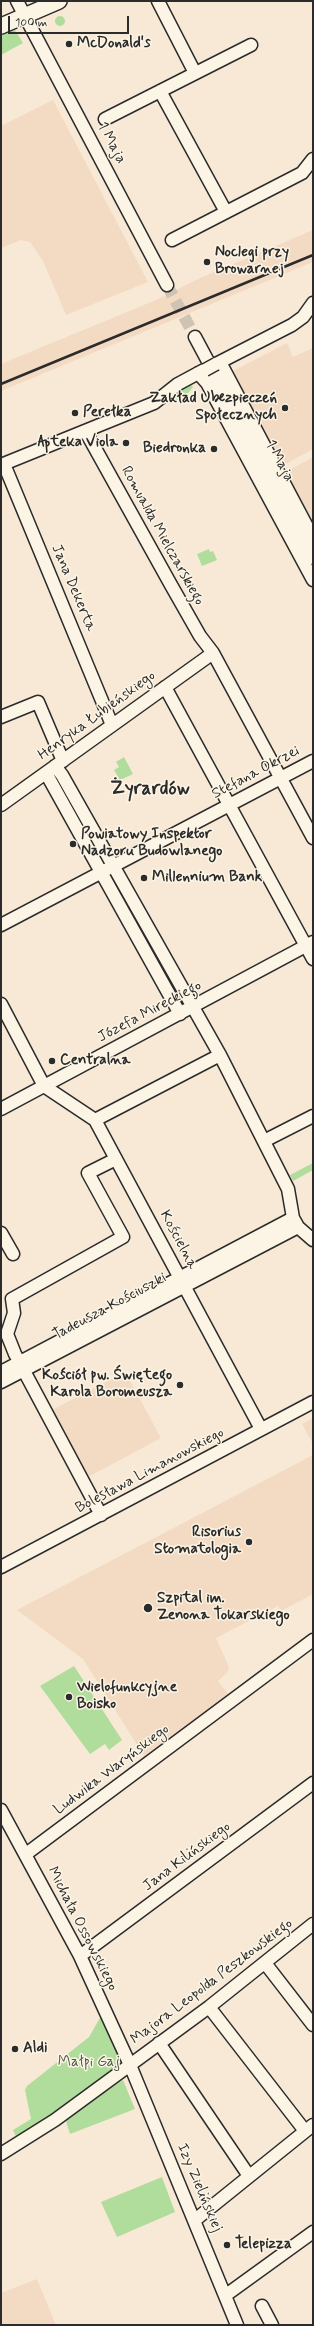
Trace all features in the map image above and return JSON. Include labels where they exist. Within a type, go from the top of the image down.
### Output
[{"type":"main road","points":[[1,26],[59,1]]},
{"type":"street","name":"1 Maja","points":[[17,1],[167,285]]},
{"type":"street","points":[[158,1],[195,73]]},
{"type":"street","points":[[105,119],[251,45]]},
{"type":"street","points":[[160,91],[226,212]]},
{"type":"street","points":[[172,240],[308,171],[313,159]]},
{"type":"street","points":[[2,465],[154,403],[178,384],[292,325],[303,317],[313,303]]},
{"type":"street","name":"1 Maja","points":[[195,337],[313,558]]},
{"type":"street","name":"1 Maja","points":[[218,363],[313,538]]},
{"type":"street","name":"1 Maja","points":[[202,371],[207,383],[313,580]]},
{"type":"street","name":"Romualda Mielczarskiego","points":[[86,432],[174,591],[213,653],[313,838]]},
{"type":"street","name":"Jana Dekerta","points":[[2,465],[112,725]]},
{"type":"street","name":"Henryka Łubieńskiego","points":[[1,805],[213,653]]},
{"type":"street","points":[[165,687],[228,805],[310,944],[313,959]]},
{"type":"street","points":[[1,717],[38,702],[54,766],[102,872],[180,1014]]},
{"type":"street","name":"Stefana Okrzei","points":[[1,925],[313,761]]},
{"type":"street","points":[[54,766],[62,775],[192,1008],[220,1055],[288,1189],[296,1223],[313,1240]]},
{"type":"street","name":"Józefa Mireckiego","points":[[1,1109],[310,944]]},
{"type":"street","points":[[1,1004],[44,1086]]},
{"type":"street","points":[[95,1120],[220,1055]]},
{"type":"street","name":"Kościelna","points":[[44,1086],[95,1120],[261,1429]]},
{"type":"street","points":[[264,1141],[313,1116]]},
{"type":"street","points":[[101,1515],[6,1338],[14,1313],[12,1299],[123,1237],[88,1173],[116,1159]]},
{"type":"street","name":"Tadeusza Kościuszki","points":[[1,1382],[182,1281],[296,1223]]},
{"type":"street","points":[[1,1233],[13,1254]]},
{"type":"street","name":"Tadeusza Kościuszki","points":[[1,1372],[24,1370]]},
{"type":"street","name":"Bolesława Limanowskiego","points":[[1,1567],[313,1402]]},
{"type":"street","name":"Ludwika Waryńskiego","points":[[26,1854],[313,1640]]},
{"type":"street","name":"Jana Kilińskiego","points":[[80,1956],[313,1783]]},
{"type":"street","name":"Michała Ossowskiego","points":[[1,1810],[80,1956],[130,2065]]},
{"type":"street","name":"Majora Leopolda Peszkowskiego","points":[[1,2154],[55,2120],[209,2007],[313,1924]]},
{"type":"street","points":[[265,1963],[313,2025]]},
{"type":"street","points":[[195,2220],[309,2128],[209,2007]]},
{"type":"street","points":[[159,2043],[249,2176]]},
{"type":"street","name":"Izy Zielińskiej","points":[[130,2065],[226,2295],[237,2325]]},
{"type":"street","points":[[226,2295],[313,2232]]},
{"type":"street","points":[[262,2306],[272,2325]]},
{"type":"shaded area","points":[[53,100],[148,282],[66,315],[43,261],[30,242],[21,240],[1,248],[1,126]]},
{"type":"shaded area","points":[[313,230],[313,262],[1,391],[1,364],[156,300],[198,279]]},
{"type":"shaded area","points":[[287,343],[293,357],[313,348],[313,449],[282,466],[231,372]]},
{"type":"shaded area","points":[[313,457],[313,523],[286,472]]},
{"type":"shaded area","points":[[125,1372],[161,1438],[88,1477],[52,1410]]},
{"type":"shaded area","points":[[313,1418],[313,1444],[302,1424]]},
{"type":"shaded area","name":"Szpital im. Zenona Tokarskiego","points":[[313,1455],[313,1594],[281,1611],[278,1606],[216,1638],[229,1667],[228,1672],[218,1681],[228,1694],[144,1756],[83,1659],[17,1610]]},
{"type":"shaded area","points":[[37,2279],[56,2325],[1,2325],[1,2293]]},
{"type":"green space","points":[[58,16],[62,16],[65,21],[62,26],[58,26],[55,23],[55,19]]},
{"type":"green space","points":[[15,30],[23,43],[1,55],[1,35]]},
{"type":"green space","points":[[190,384],[193,387],[186,396],[169,404],[167,400]]},
{"type":"green space","points":[[209,549],[210,552],[213,551],[217,560],[202,566],[197,554]]},
{"type":"green space","points":[[124,757],[133,774],[120,780],[114,770],[119,767],[116,762]]},
{"type":"green space","points":[[313,1163],[313,1170],[293,1181],[290,1175]]},
{"type":"green space","points":[[74,1666],[122,1740],[109,1750],[105,1744],[90,1754],[40,1686]]},
{"type":"green space","name":"Małpi Gaj","points":[[101,2016],[120,2057],[115,2068],[17,2139],[13,2130],[31,2119],[25,2090],[27,2086],[89,2037]]},
{"type":"green space","points":[[123,2080],[135,2109],[70,2134],[65,2118]]},
{"type":"green space","points":[[162,2177],[175,2212],[117,2237],[101,2202]]},
{"type":"tunnel","points":[[167,285],[195,337]]},
{"type":"railway","points":[[1,384],[313,255]]},
{"type":"place","name":"McDonald's","points":[[69,44]]},
{"type":"place","name":"Noclegi przy Browarnej","points":[[207,262]]},
{"type":"place","name":"Zakład Ubezpieczeń Społecznych","points":[[285,408]]},
{"type":"place","name":"Perełka","points":[[75,413]]},
{"type":"place","name":"Apteka Viola","points":[[126,443]]},
{"type":"place","name":"Biedronka","points":[[214,449]]},
{"type":"place","name":"Powiatowy Inspektor Nadzoru Budowlanego","points":[[73,844]]},
{"type":"place","name":"Millennium Bank","points":[[144,878]]},
{"type":"place","name":"Centralna","points":[[52,1061]]},
{"type":"place","name":"Kościół pw. Świętego Karola Boromeusza","points":[[180,1385]]},
{"type":"place","name":"Risorius Stomatologia","points":[[249,1542]]},
{"type":"place","name":"Szpital im. Zenona Tokarskiego","points":[[148,1608]]},
{"type":"place","name":"Wielofunkcyjne Boisko","points":[[69,1697]]},
{"type":"place","name":"Aldi","points":[[15,2049]]},
{"type":"place","name":"Telepizza","points":[[227,2245]]},
{"type":"district","name":"Żyrardów","points":[[150,790]]}]
